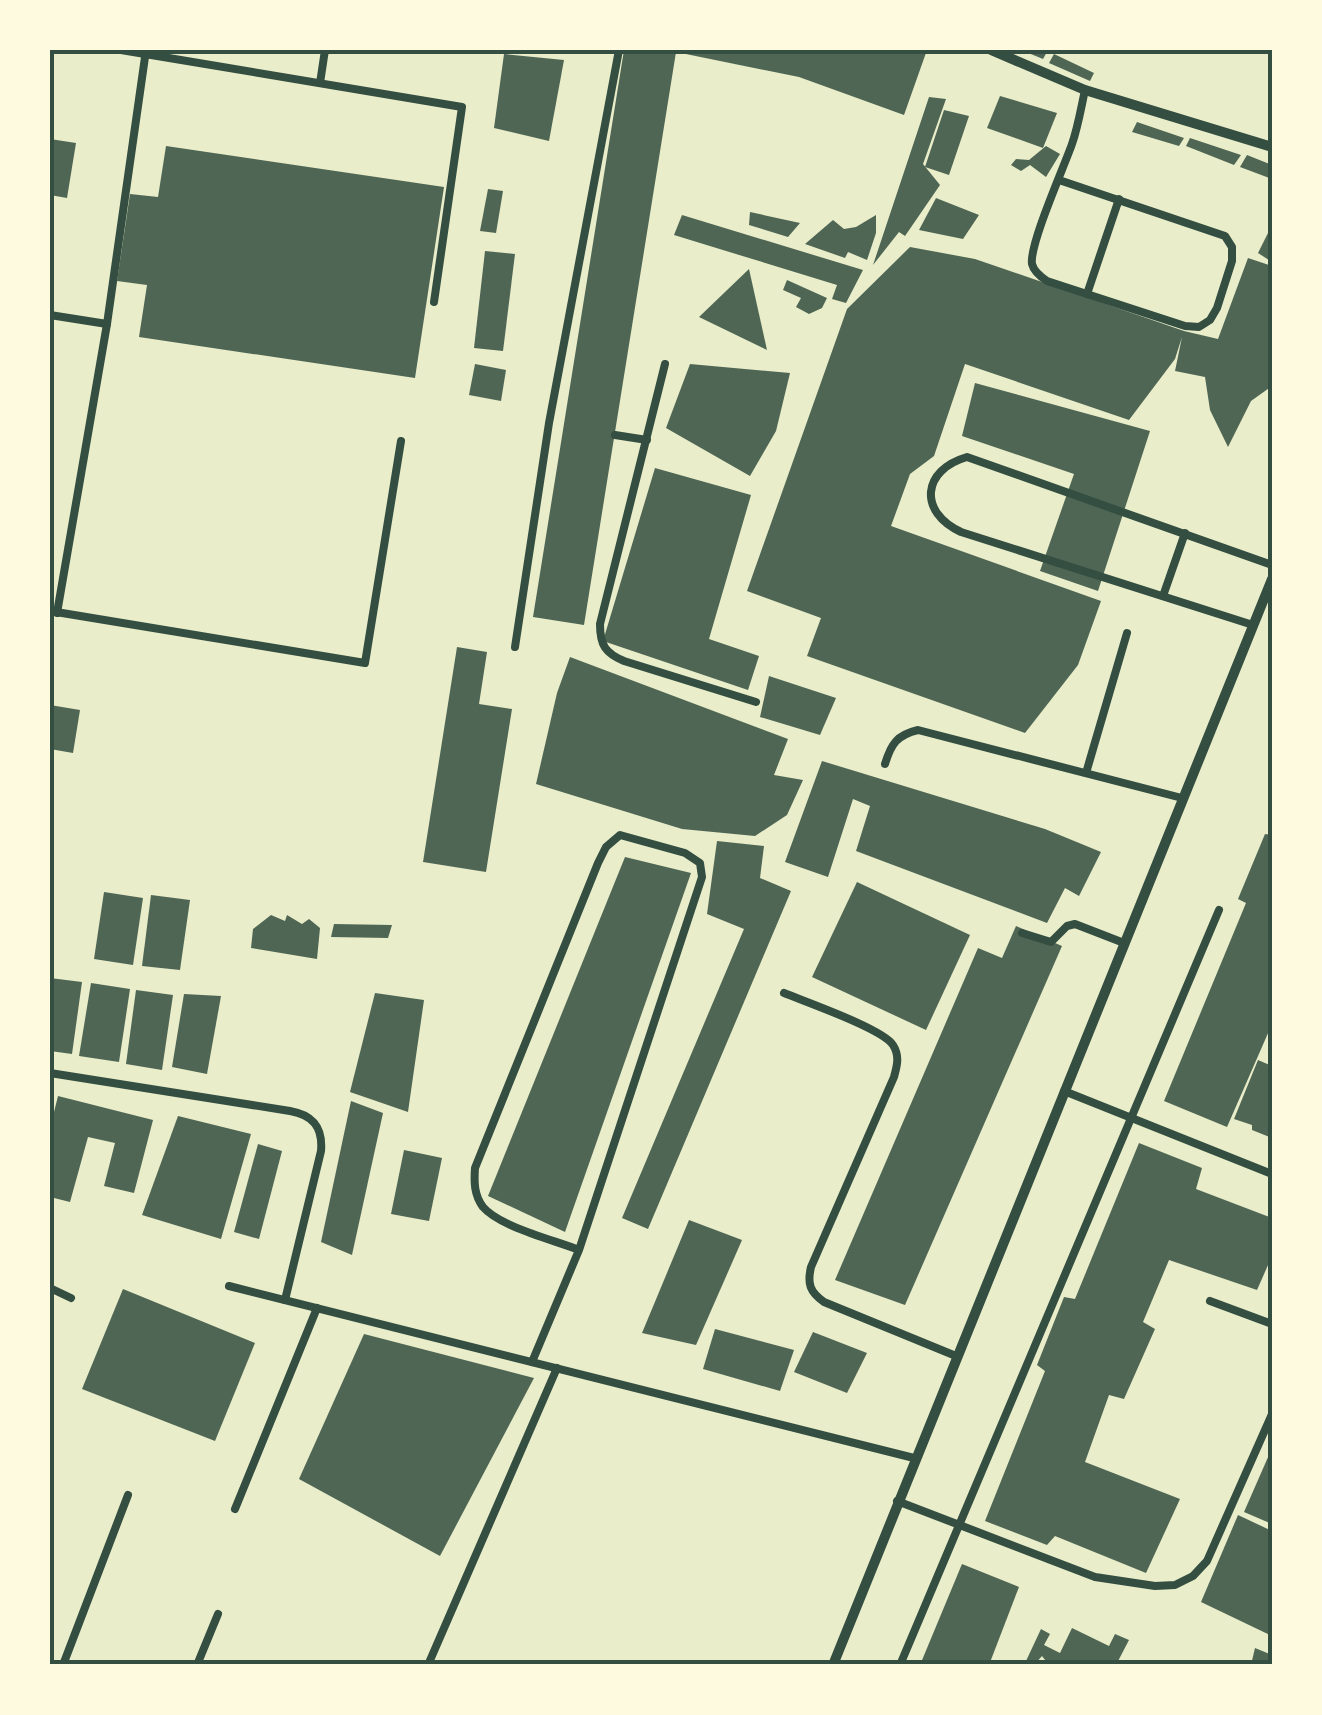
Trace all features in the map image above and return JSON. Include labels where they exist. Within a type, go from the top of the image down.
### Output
[{"type":"street","points":[[991,50],[1085,90],[1272,147]]},
{"type":"street","points":[[833,1665],[1272,578]]},
{"type":"lane","points":[[121,50],[462,107],[434,302]]},
{"type":"lane","points":[[320,83],[325,50]]},
{"type":"lane","points":[[515,647],[618,50]]},
{"type":"lane","points":[[146,52],[107,324],[54,612],[365,663],[401,441]]},
{"type":"lane","points":[[1059,180],[1225,236],[1232,247],[1232,261],[1210,320],[1198,326],[1185,326],[1047,281],[1037,274],[1032,262],[1059,180],[1073,140],[1085,90]]},
{"type":"lane","points":[[1087,294],[1118,199]]},
{"type":"lane","points":[[50,315],[107,324]]},
{"type":"lane","points":[[665,364],[600,624],[600,640],[609,655],[624,662],[756,702]]},
{"type":"lane","points":[[614,435],[647,440]]},
{"type":"lane","points":[[1253,625],[944,524],[933,510],[930,492],[936,474],[950,462],[967,457],[1272,565]]},
{"type":"lane","points":[[1163,596],[1185,533]]},
{"type":"lane","points":[[1086,772],[1127,633]]},
{"type":"lane","points":[[885,764],[890,747],[902,734],[918,730],[1182,798]]},
{"type":"lane","points":[[532,1362],[579,1250],[702,878],[700,862],[685,853],[620,835],[606,847],[598,863],[475,1168],[474,1188],[482,1206],[498,1219],[579,1250]]},
{"type":"lane","points":[[900,1665],[1219,910]]},
{"type":"lane","points":[[1022,932],[1051,942],[1067,926],[1075,924],[1124,942]]},
{"type":"lane","points":[[784,993],[879,1033],[893,1044],[898,1060],[811,1267],[808,1281],[813,1294],[956,1356]]},
{"type":"lane","points":[[50,1073],[290,1110],[316,1123],[322,1136],[321,1151],[285,1300]]},
{"type":"lane","points":[[1064,1090],[1272,1174]]},
{"type":"lane","points":[[230,1286],[914,1458]]},
{"type":"lane","points":[[50,1288],[71,1298]]},
{"type":"lane","points":[[1210,1301],[1272,1324]]},
{"type":"lane","points":[[235,1509],[317,1308]]},
{"type":"lane","points":[[428,1665],[557,1368]]},
{"type":"lane","points":[[897,1501],[1078,1573],[1155,1586],[1176,1585],[1193,1576],[1206,1561],[1272,1414]]},
{"type":"lane","points":[[63,1665],[128,1495]]},
{"type":"lane","points":[[197,1665],[218,1614]]},
{"type":"building","points":[[624,50],[927,50],[904,115],[799,77],[676,52],[584,625],[533,617]]},
{"type":"building","points":[[1021,50],[1048,50],[1043,59]]},
{"type":"building","points":[[504,54],[564,60],[549,141],[494,128]]},
{"type":"building","points":[[1054,54],[1094,73],[1090,81],[1049,63]]},
{"type":"building","points":[[1000,96],[1057,113],[1043,148],[987,128]]},
{"type":"building","points":[[929,97],[946,99],[923,164],[940,185],[905,236],[899,232],[873,265]]},
{"type":"building","points":[[944,110],[969,116],[949,175],[925,167]]},
{"type":"building","points":[[1137,122],[1184,138],[1179,146],[1132,132]]},
{"type":"building","points":[[1190,138],[1241,155],[1234,165],[1186,146]]},
{"type":"building","points":[[50,139],[76,143],[67,198],[50,195]]},
{"type":"building","points":[[166,146],[444,187],[415,378],[139,337],[147,285],[117,281],[130,194],[158,197]]},
{"type":"building","points":[[1046,146],[1060,154],[1046,177],[1030,165],[1021,171],[1011,165],[1016,159],[1029,160]]},
{"type":"building","points":[[1247,155],[1272,165],[1272,179],[1240,167]]},
{"type":"building","points":[[488,189],[503,191],[496,233],[480,231]]},
{"type":"building","points":[[936,198],[979,215],[963,239],[919,230]]},
{"type":"building","points":[[750,212],[800,223],[788,237],[749,225]]},
{"type":"building","points":[[682,215],[863,270],[846,303],[832,299],[837,285],[674,235]]},
{"type":"building","points":[[876,215],[876,233],[867,260],[848,252],[845,258],[805,244],[833,220],[844,229]]},
{"type":"building","points":[[1272,225],[1272,262],[1258,253]]},
{"type":"building","points":[[910,247],[975,259],[1184,331],[1218,339],[1248,258],[1272,266],[1272,386],[1251,401],[1228,447],[1210,410],[1205,377],[1175,371],[1182,337],[1175,359],[1129,420],[965,364],[934,456],[910,474],[891,526],[1101,601],[1078,665],[1025,733],[807,656],[821,618],[747,591],[847,309]]},
{"type":"building","points":[[485,251],[515,254],[503,351],[474,348]]},
{"type":"building","points":[[749,269],[767,350],[699,317]]},
{"type":"building","points":[[787,280],[827,298],[822,308],[809,314],[796,307],[801,298],[783,290]]},
{"type":"building","points":[[475,364],[506,370],[501,401],[469,395]]},
{"type":"building","points":[[690,364],[790,373],[776,431],[750,476],[666,428]]},
{"type":"building","points":[[975,383],[1150,431],[1098,591],[1040,571],[1074,474],[962,436]]},
{"type":"building","points":[[655,468],[751,495],[709,639],[759,656],[748,690],[603,641]]},
{"type":"building","points":[[457,647],[487,652],[479,704],[512,709],[486,872],[423,862]]},
{"type":"building","points":[[570,657],[788,739],[774,775],[803,780],[787,815],[755,836],[682,829],[536,784],[557,693]]},
{"type":"building","points":[[769,676],[836,698],[820,735],[760,717]]},
{"type":"building","points":[[50,705],[80,710],[73,753],[50,749]]},
{"type":"building","points":[[822,761],[1045,829],[1101,852],[1079,896],[1065,888],[1047,923],[856,851],[870,806],[853,799],[828,877],[785,862]]},
{"type":"building","points":[[1265,834],[1272,835],[1272,1024],[1227,1127],[1164,1101],[1246,903],[1238,899]]},
{"type":"building","points":[[717,841],[764,846],[760,878],[791,891],[648,1229],[622,1218],[744,929],[707,914]]},
{"type":"building","points":[[625,857],[691,873],[565,1232],[488,1196]]},
{"type":"building","points":[[857,882],[970,935],[926,1030],[812,977]]},
{"type":"building","points":[[104,892],[143,898],[133,965],[94,959]]},
{"type":"building","points":[[151,895],[190,900],[180,970],[142,966]]},
{"type":"building","points":[[271,915],[285,921],[287,915],[302,924],[309,919],[320,928],[317,959],[251,948],[253,929]]},
{"type":"building","points":[[334,924],[392,925],[388,938],[331,937]]},
{"type":"building","points":[[1016,926],[1062,946],[905,1305],[835,1280],[978,948],[1002,958]]},
{"type":"building","points":[[50,978],[82,982],[72,1054],[50,1051]]},
{"type":"building","points":[[91,983],[130,989],[119,1062],[79,1056]]},
{"type":"building","points":[[136,990],[173,995],[162,1070],[126,1064]]},
{"type":"building","points":[[375,993],[424,1000],[408,1112],[350,1092]]},
{"type":"building","points":[[184,994],[221,996],[207,1074],[172,1067]]},
{"type":"building","points":[[1258,1060],[1272,1066],[1272,1138],[1234,1119]]},
{"type":"building","points":[[58,1096],[153,1120],[134,1193],[104,1186],[115,1143],[88,1137],[70,1202],[50,1197],[50,1128]]},
{"type":"building","points":[[351,1101],[383,1113],[352,1255],[321,1242]]},
{"type":"building","points":[[178,1116],[251,1134],[221,1239],[142,1215]]},
{"type":"building","points":[[1139,1143],[1202,1168],[1196,1189],[1272,1218],[1272,1256],[1257,1290],[1169,1260],[1143,1322],[1155,1329],[1124,1399],[1109,1395],[1085,1462],[1180,1499],[1146,1573],[1055,1536],[1047,1545],[985,1521],[1045,1371],[1037,1365],[1064,1297],[1075,1299]]},
{"type":"building","points":[[258,1144],[282,1151],[259,1239],[234,1232]]},
{"type":"building","points":[[404,1150],[442,1158],[429,1221],[391,1214]]},
{"type":"building","points":[[689,1220],[742,1240],[696,1345],[642,1333]]},
{"type":"building","points":[[123,1289],[255,1343],[215,1441],[82,1389]]},
{"type":"building","points":[[715,1329],[794,1350],[780,1391],[703,1369]]},
{"type":"building","points":[[813,1332],[867,1353],[847,1393],[794,1372]]},
{"type":"building","points":[[364,1334],[534,1378],[440,1556],[299,1479]]},
{"type":"building","points":[[1272,1448],[1272,1524],[1244,1512]]},
{"type":"building","points":[[1238,1515],[1272,1531],[1272,1636],[1201,1602]]},
{"type":"building","points":[[962,1564],[1019,1587],[989,1665],[920,1665]]},
{"type":"building","points":[[1072,1628],[1109,1646],[1115,1634],[1129,1640],[1116,1665],[1049,1665],[1042,1656],[1034,1665],[1026,1661],[1041,1629],[1050,1634],[1044,1645],[1060,1653]]},
{"type":"building","points":[[1255,1648],[1272,1655],[1272,1665],[1251,1665]]}]
